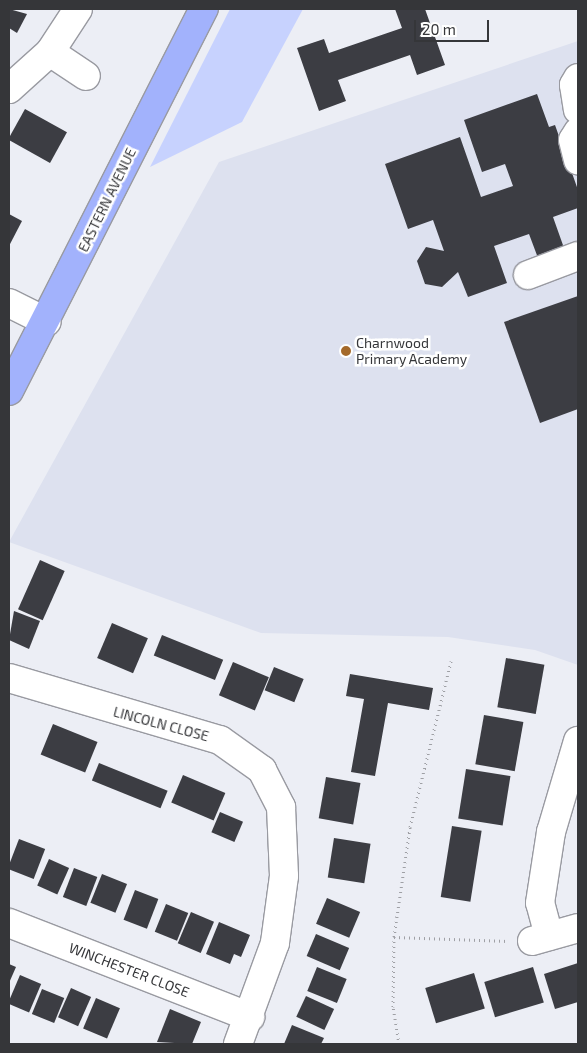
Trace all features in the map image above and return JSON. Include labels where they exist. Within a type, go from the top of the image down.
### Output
[{"type":"highway","name":"EASTERN AVENUE","points":[[9,391],[47,322],[204,9]]},
{"type":"street","points":[[9,89],[50,52],[78,9]]},
{"type":"street","points":[[50,52],[86,76]]},
{"type":"street","points":[[578,78],[574,85],[578,110]]},
{"type":"street","points":[[578,132],[573,140],[578,160]]},
{"type":"street","points":[[528,275],[578,256]]},
{"type":"street","points":[[9,303],[47,322]]},
{"type":"street","name":"LINCOLN CLOSE","points":[[9,678],[220,740],[262,770],[281,807],[284,876],[275,943],[250,1017],[238,1044]]},
{"type":"street","points":[[578,741],[551,832],[540,903],[540,939],[578,928]]},
{"type":"street","name":"WINCHESTER CLOSE","points":[[9,923],[250,1017]]},
{"type":"path","points":[[399,1044],[393,1007],[394,937],[410,826],[451,661]]},
{"type":"path","points":[[394,937],[540,939]]},
{"type":"shaded area","points":[[230,9],[303,9],[242,122],[150,167]]},
{"type":"shaded area","name":"Charnwood Primary Academy","points":[[578,41],[578,665],[535,650],[448,637],[261,633],[9,542],[219,162]]},
{"type":"building","points":[[9,9],[27,14],[17,33],[9,28]]},
{"type":"building","points":[[395,9],[425,9],[445,65],[417,75],[410,55],[338,80],[346,101],[319,111],[297,48],[324,39],[329,53],[402,28]]},
{"type":"building","points":[[537,94],[549,127],[555,125],[578,190],[578,208],[553,217],[564,248],[538,258],[529,234],[494,246],[507,283],[468,297],[458,272],[442,287],[425,284],[417,261],[426,247],[444,251],[433,220],[408,229],[385,164],[460,137],[481,197],[513,186],[505,164],[482,172],[464,120]]},
{"type":"building","points":[[25,109],[67,132],[50,163],[9,140]]},
{"type":"building","points":[[9,214],[22,221],[9,246]]},
{"type":"building","points":[[578,296],[578,409],[540,423],[504,322]]},
{"type":"building","points":[[40,560],[65,571],[43,620],[18,609]]},
{"type":"building","points":[[14,611],[40,621],[29,649],[9,640]]},
{"type":"building","points":[[112,623],[148,638],[133,673],[97,658]]},
{"type":"building","points":[[162,635],[223,660],[215,680],[154,655]]},
{"type":"building","points":[[506,658],[544,665],[536,714],[497,707]]},
{"type":"building","points":[[233,662],[269,677],[255,710],[219,695]]},
{"type":"building","points":[[274,667],[304,679],[294,702],[265,690]]},
{"type":"building","points":[[350,674],[433,688],[429,710],[388,703],[375,776],[351,772],[364,699],[346,696]]},
{"type":"building","points":[[484,715],[523,722],[515,771],[475,764]]},
{"type":"building","points":[[53,724],[98,742],[85,773],[41,755]]},
{"type":"building","points":[[99,763],[168,791],[160,808],[92,781]]},
{"type":"building","points":[[466,769],[510,776],[503,825],[458,818]]},
{"type":"building","points":[[183,775],[225,793],[214,821],[171,803]]},
{"type":"building","points":[[326,777],[360,783],[353,824],[319,818]]},
{"type":"building","points":[[220,812],[243,822],[234,842],[211,832]]},
{"type":"building","points":[[452,826],[482,831],[470,902],[441,897]]},
{"type":"building","points":[[334,838],[371,844],[364,883],[328,878]]},
{"type":"building","points":[[19,839],[45,849],[34,879],[9,869]]},
{"type":"building","points":[[49,859],[69,868],[57,894],[37,885]]},
{"type":"building","points":[[74,868],[97,877],[86,906],[63,897]]},
{"type":"building","points":[[102,874],[127,884],[115,913],[90,903]]},
{"type":"building","points":[[135,890],[158,899],[147,929],[124,920]]},
{"type":"building","points":[[327,898],[360,912],[349,938],[316,924]]},
{"type":"building","points":[[166,904],[188,913],[177,941],[155,932]]},
{"type":"building","points":[[191,912],[214,922],[201,953],[178,943]]},
{"type":"building","points":[[219,922],[250,935],[241,957],[234,954],[230,964],[206,954]]},
{"type":"building","points":[[316,934],[349,948],[340,970],[307,956]]},
{"type":"building","points":[[578,963],[578,1002],[555,1009],[544,974]]},
{"type":"building","points":[[9,964],[16,967],[9,983]]},
{"type":"building","points":[[317,967],[347,979],[337,1003],[307,991]]},
{"type":"building","points":[[533,967],[544,1002],[495,1017],[484,982]]},
{"type":"building","points":[[474,973],[485,1008],[436,1023],[425,988]]},
{"type":"building","points":[[20,975],[41,984],[29,1013],[9,1004]]},
{"type":"building","points":[[71,988],[91,997],[78,1026],[58,1017]]},
{"type":"building","points":[[42,989],[64,998],[54,1023],[32,1014]]},
{"type":"building","points":[[306,996],[334,1009],[324,1030],[296,1017]]},
{"type":"building","points":[[96,998],[120,1008],[107,1039],[83,1028]]},
{"type":"building","points":[[170,1009],[201,1022],[192,1044],[157,1042]]},
{"type":"building","points":[[292,1025],[324,1038],[321,1044],[284,1044]]},
{"type":"place","name":"Charnwood Primary Academy","points":[[346,351]]}]
